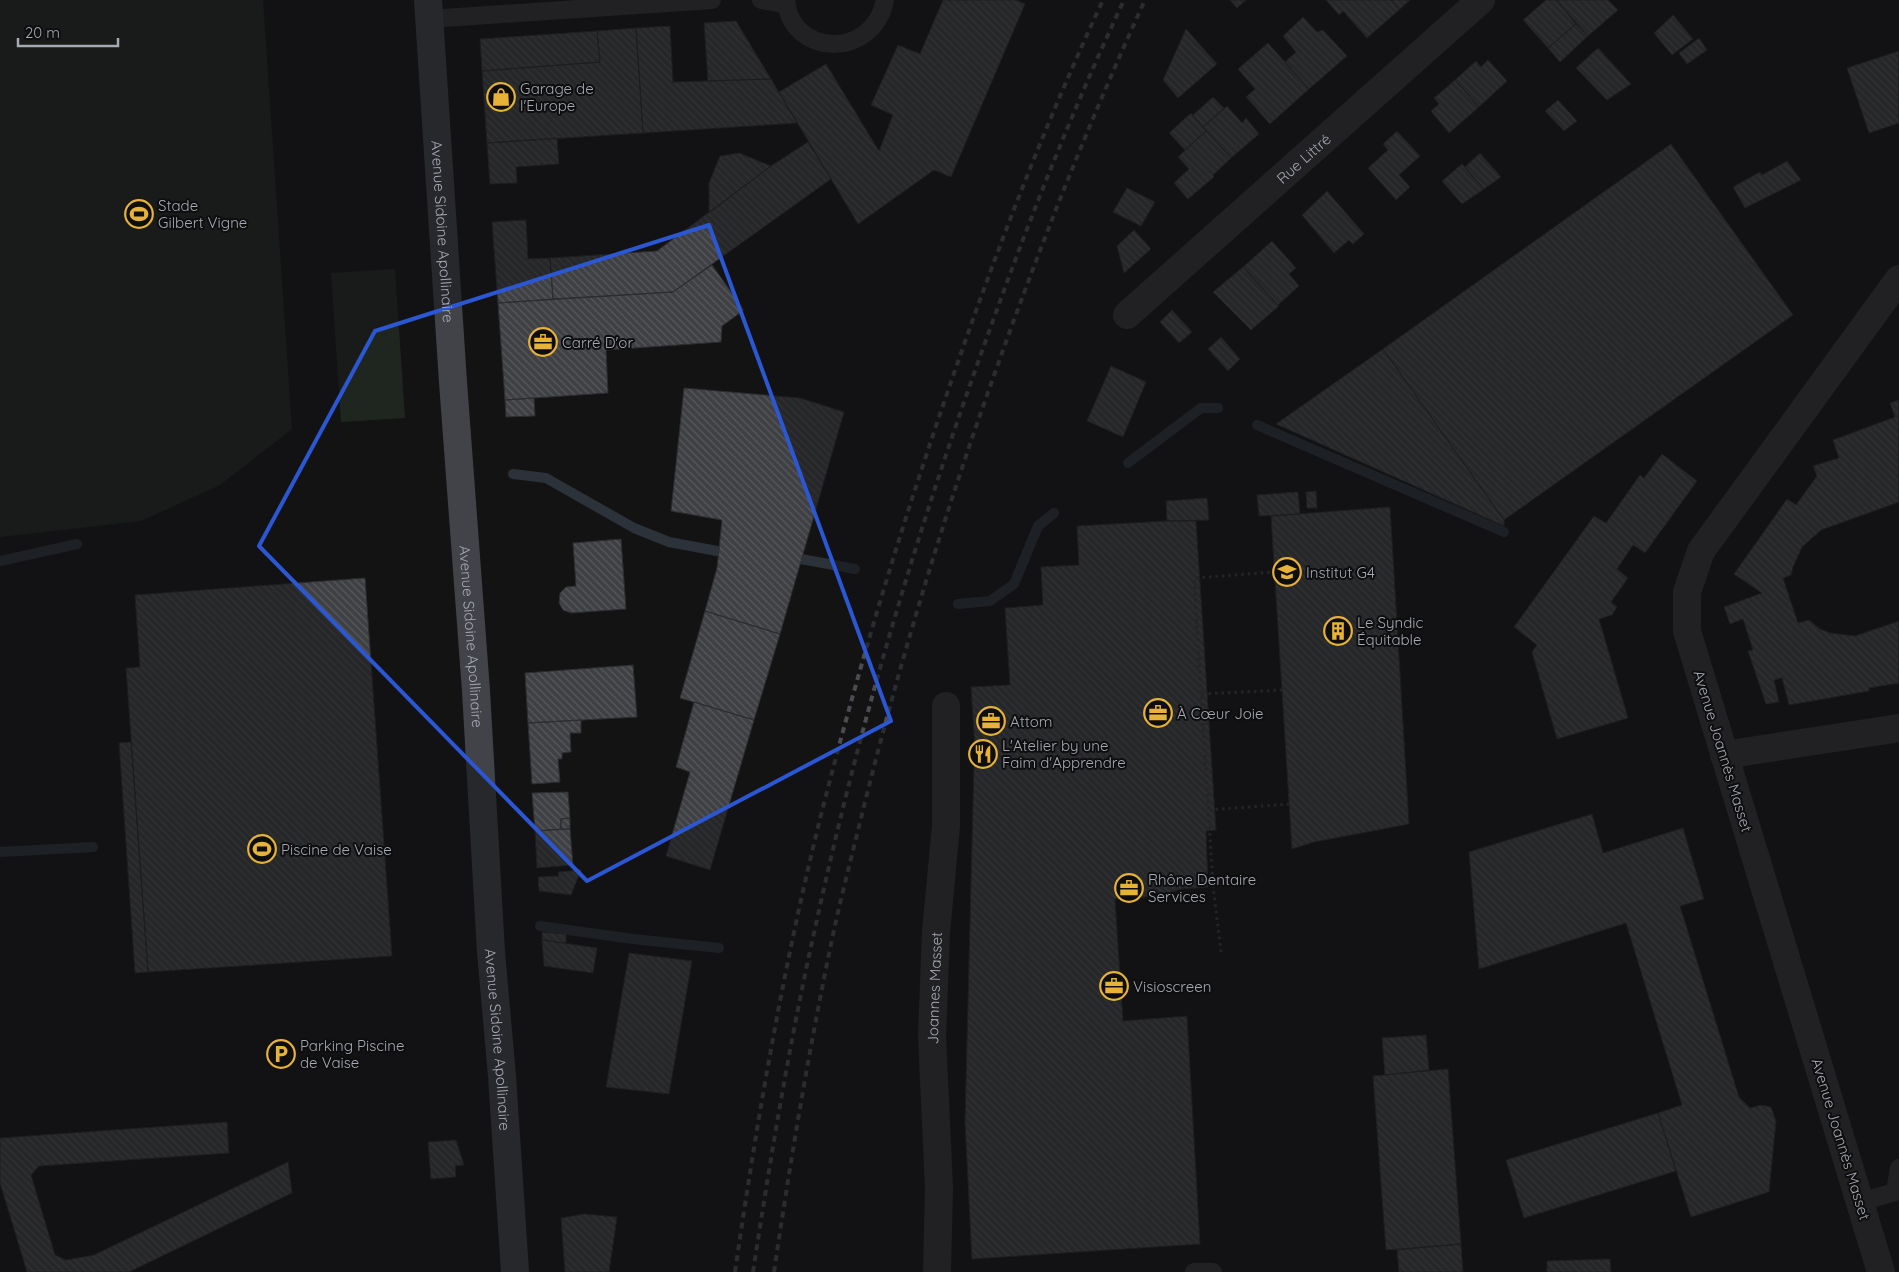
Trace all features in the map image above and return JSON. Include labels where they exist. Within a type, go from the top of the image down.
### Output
[{"type":"main road","name":"Avenue Sidoine Apollinaire","points":[[428,10],[476,692],[491,952],[503,1086],[515,1272]]},
{"type":"street","name":"Rue Littré","points":[[1127,315],[1481,0]]},
{"type":"street","name":"Avenue Joannès Masset","points":[[1881,1272],[1688,631],[1687,592],[1701,551],[1898,284]]},
{"type":"street","name":"Joannes Masset","points":[[937,1272],[939,1188],[932,1036],[936,932],[946,826],[946,706]]},
{"type":"street","points":[[1724,755],[1899,728]]},
{"type":"lane","points":[[428,10],[712,0]]},
{"type":"lane","points":[[761,0],[786,2],[792,20],[803,32],[816,40],[832,44],[848,43],[863,37],[875,26],[883,13],[885,0]]},
{"type":"lane","points":[[1860,1202],[1895,1192],[1899,1168]]},
{"type":"lane","points":[[1194,1272],[1213,1272]]},
{"type":"path","points":[[1220,952],[1213,886],[1194,578],[1275,572]]},
{"type":"path","points":[[1202,694],[1282,690]]},
{"type":"path","points":[[1209,810],[1289,804]]},
{"type":"highlighted area","points":[[709,225],[891,721],[587,881],[259,546],[375,331]]},
{"type":"shaded area","name":"Stade Gilbert Vigne","points":[[0,0],[263,0],[292,429],[220,485],[141,521],[0,537]]},
{"type":"shaded area","points":[[395,269],[405,418],[341,422],[331,273]]},
{"type":"building","points":[[943,0],[1016,0],[1025,4],[951,177],[934,170],[858,224],[779,92],[826,64],[879,151],[893,115],[871,105],[898,45],[920,54]]},
{"type":"building","points":[[1230,0],[1246,0],[1237,8]]},
{"type":"building","points":[[1326,0],[1391,0],[1399,10],[1367,38],[1343,11],[1339,15]]},
{"type":"building","points":[[1391,0],[1410,0],[1399,10]]},
{"type":"building","points":[[1546,0],[1556,0],[1576,24],[1548,48],[1523,20]]},
{"type":"building","points":[[1556,0],[1608,0],[1618,10],[1588,36]]},
{"type":"building","points":[[1673,15],[1693,39],[1672,55],[1654,33]]},
{"type":"building","points":[[1303,17],[1317,32],[1323,30],[1347,56],[1309,89],[1285,62],[1296,52],[1283,36]]},
{"type":"building","points":[[736,21],[771,79],[708,81],[704,23]]},
{"type":"building","points":[[1576,24],[1588,36],[1560,62],[1548,48]]},
{"type":"building","points":[[670,26],[673,82],[771,79],[797,123],[643,133],[636,28]]},
{"type":"building","points":[[636,28],[643,133],[487,143],[482,71],[600,62],[597,31]]},
{"type":"building","points":[[1186,29],[1217,64],[1178,98],[1163,80]]},
{"type":"building","points":[[597,31],[600,62],[482,71],[480,39]]},
{"type":"building","points":[[1699,38],[1707,50],[1687,64],[1679,53]]},
{"type":"building","points":[[1268,43],[1309,89],[1270,124],[1246,97],[1255,89],[1238,69]]},
{"type":"building","points":[[1598,48],[1631,84],[1607,100],[1576,68]]},
{"type":"building","points":[[1899,51],[1899,123],[1869,133],[1847,68]]},
{"type":"building","points":[[1488,60],[1507,81],[1479,107],[1455,80],[1476,61],[1481,67]]},
{"type":"building","points":[[1455,80],[1479,107],[1449,133],[1431,111],[1439,104],[1434,98]]},
{"type":"building","points":[[1213,97],[1224,108],[1203,127],[1193,115]]},
{"type":"building","points":[[1558,100],[1577,121],[1564,131],[1545,111]]},
{"type":"building","points":[[1227,106],[1242,123],[1246,118],[1259,134],[1231,158],[1203,127]]},
{"type":"building","points":[[1191,113],[1206,131],[1185,150],[1169,133]]},
{"type":"building","points":[[1206,131],[1231,158],[1213,175],[1214,177],[1188,199],[1174,183],[1189,169],[1178,157]]},
{"type":"building","points":[[1397,131],[1420,156],[1399,175],[1410,187],[1396,200],[1368,168],[1388,150],[1383,144]]},
{"type":"building","points":[[557,138],[559,164],[516,167],[517,183],[490,184],[487,143]]},
{"type":"building","points":[[808,142],[831,179],[673,292],[553,299],[550,258],[657,251],[771,166]]},
{"type":"building","points":[[1671,144],[1793,315],[1504,520],[1383,349]]},
{"type":"building","points":[[739,153],[771,166],[709,213],[709,183],[720,156]]},
{"type":"building","points":[[1480,153],[1501,177],[1484,189],[1465,167]]},
{"type":"building","points":[[1787,161],[1801,180],[1745,208],[1733,187],[1760,172],[1762,175]]},
{"type":"building","points":[[1462,164],[1484,189],[1462,204],[1442,181]]},
{"type":"building","points":[[1127,188],[1155,202],[1141,226],[1113,212]]},
{"type":"building","points":[[1327,191],[1364,234],[1353,244],[1349,240],[1334,253],[1302,215]]},
{"type":"building","points":[[526,220],[528,259],[550,258],[553,299],[498,303],[492,222]]},
{"type":"building","points":[[1134,230],[1151,249],[1124,273],[1117,246]]},
{"type":"building","points":[[1272,241],[1296,268],[1289,274],[1299,286],[1278,305],[1243,267]]},
{"type":"building","points":[[712,265],[744,310],[722,326],[721,342],[606,350],[608,393],[505,400],[498,303],[673,292]]},
{"type":"building","points":[[1243,267],[1279,306],[1251,330],[1213,292]]},
{"type":"building","points":[[1172,310],[1192,332],[1179,343],[1160,322]]},
{"type":"building","points":[[1221,337],[1240,359],[1228,371],[1208,349]]},
{"type":"building","points":[[1383,349],[1504,520],[1504,526],[1276,424]]},
{"type":"building","points":[[1111,366],[1146,382],[1123,437],[1087,421]]},
{"type":"building","points":[[684,388],[800,398],[844,412],[780,634],[705,611],[717,568],[722,520],[671,511]]},
{"type":"building","points":[[534,398],[535,416],[506,417],[505,400]]},
{"type":"building","points":[[1899,400],[1899,502],[1821,530],[1802,547],[1791,575],[1783,578],[1798,623],[1809,620],[1820,629],[1830,633],[1855,636],[1899,621],[1899,683],[1869,688],[1869,691],[1789,705],[1782,678],[1774,680],[1779,702],[1766,704],[1748,651],[1753,650],[1743,619],[1730,624],[1724,607],[1762,593],[1734,574],[1787,499],[1796,505],[1817,476],[1813,466],[1839,458],[1833,440],[1895,417],[1890,403]]},
{"type":"building","points":[[1662,454],[1697,481],[1645,553],[1633,545],[1617,569],[1628,578],[1611,602],[1617,607],[1612,615],[1599,619],[1628,718],[1557,739],[1532,652],[1537,645],[1514,627],[1594,516],[1606,523],[1640,475],[1644,478]]},
{"type":"building","points":[[1316,491],[1317,508],[1307,508],[1306,492]]},
{"type":"building","points":[[1298,492],[1300,514],[1259,516],[1257,495]]},
{"type":"building","points":[[1207,498],[1209,520],[1167,521],[1166,501]]},
{"type":"building","name":"Le Syndic Équitable","points":[[1390,507],[1409,824],[1314,842],[1292,849],[1271,516]]},
{"type":"building","points":[[1196,521],[1216,830],[1206,831],[1208,887],[1181,889],[1160,896],[1115,899],[1123,1021],[1187,1016],[1200,1244],[972,1259],[965,1122],[974,765],[976,765],[971,687],[1010,685],[1005,608],[1043,605],[1041,567],[1079,565],[1077,526]]},
{"type":"building","points":[[621,539],[626,609],[571,613],[563,610],[559,603],[560,593],[566,587],[576,586],[573,543]]},
{"type":"building","name":"Piscine de Vaise","points":[[365,578],[392,956],[148,972],[126,668],[140,667],[135,595]]},
{"type":"building","points":[[705,611],[780,634],[754,720],[680,698]]},
{"type":"building","points":[[633,665],[637,717],[528,723],[525,673]]},
{"type":"building","points":[[694,702],[754,720],[710,870],[666,856],[690,772],[676,767]]},
{"type":"building","points":[[581,720],[581,733],[570,733],[571,752],[562,753],[562,759],[558,759],[560,782],[532,784],[528,723]]},
{"type":"building","points":[[131,742],[148,972],[135,973],[119,743]]},
{"type":"building","points":[[568,792],[570,818],[561,819],[561,829],[535,831],[532,793]]},
{"type":"building","points":[[1592,814],[1603,853],[1683,828],[1704,899],[1680,906],[1739,1097],[1750,1108],[1761,1105],[1771,1107],[1776,1121],[1769,1192],[1691,1217],[1658,1113],[1682,1105],[1626,923],[1479,969],[1469,852]]},
{"type":"building","points":[[570,818],[570,829],[561,829],[561,819]]},
{"type":"building","points":[[570,829],[573,865],[537,868],[535,831]]},
{"type":"building","points":[[581,870],[571,895],[539,891],[538,877],[559,876],[558,872]]},
{"type":"building","points":[[542,932],[566,934],[566,943],[542,940]]},
{"type":"building","points":[[542,940],[597,948],[593,973],[544,966]]},
{"type":"building","points":[[629,953],[692,961],[669,1094],[606,1087]]},
{"type":"building","points":[[1426,1035],[1429,1070],[1385,1075],[1382,1038]]},
{"type":"building","points":[[1448,1069],[1461,1244],[1386,1250],[1373,1076]]},
{"type":"building","points":[[1658,1113],[1676,1171],[1524,1218],[1506,1160]]},
{"type":"building","points":[[227,1122],[229,1153],[39,1166],[31,1175],[55,1255],[66,1260],[94,1255],[288,1162],[292,1193],[129,1272],[27,1272],[0,1183],[0,1138]]},
{"type":"building","points":[[456,1140],[464,1165],[455,1166],[456,1177],[431,1179],[428,1142]]},
{"type":"building","points":[[584,1214],[617,1217],[609,1272],[565,1272],[561,1218]]},
{"type":"building","points":[[1461,1244],[1463,1272],[1399,1272],[1397,1250]]},
{"type":"building","points":[[1610,1259],[1611,1272],[1547,1272],[1547,1261]]},
{"type":"waterway","points":[[1128,463],[1201,408],[1218,408]]},
{"type":"waterway","points":[[1257,425],[1504,532]]},
{"type":"waterway","points":[[513,474],[546,478],[634,528],[669,542],[717,551]]},
{"type":"waterway","points":[[958,604],[990,601],[1014,584],[1038,526],[1054,513]]},
{"type":"waterway","points":[[0,561],[77,544]]},
{"type":"waterway","points":[[801,559],[855,569]]},
{"type":"waterway","points":[[0,852],[93,847]]},
{"type":"waterway","points":[[540,926],[633,939],[719,948]]},
{"type":"railway","points":[[735,1272],[752,1158],[794,931],[820,819],[888,574],[954,374],[1013,212],[1056,105],[1103,0]]},
{"type":"railway","points":[[753,1272],[781,1097],[807,967],[851,776],[891,629],[936,484],[1002,297],[1068,126],[1124,0]]},
{"type":"railway","points":[[774,1272],[801,1100],[834,930],[875,761],[913,626],[969,447],[1030,277],[1097,110],[1145,0]]},
{"type":"place","name":"Garage de l'Europe","points":[[501,97]]},
{"type":"place","name":"Stade Gilbert Vigne","points":[[139,214]]},
{"type":"place","name":"Carré D'or","points":[[543,342]]},
{"type":"place","name":"Institut G4","points":[[1287,572]]},
{"type":"place","name":"Le Syndic Équitable","points":[[1338,631]]},
{"type":"place","name":"À Cœur Joie","points":[[1158,713]]},
{"type":"place","name":"Attom","points":[[991,721]]},
{"type":"place","name":"L'Atelier by une Faim d'Apprendre","points":[[983,754]]},
{"type":"place","name":"Piscine de Vaise","points":[[262,849]]},
{"type":"place","name":"Rhône Dentaire Services","points":[[1129,888]]},
{"type":"place","name":"Visioscreen","points":[[1114,986]]},
{"type":"place","name":"Parking Piscine de Vaise","points":[[281,1054]]}]
